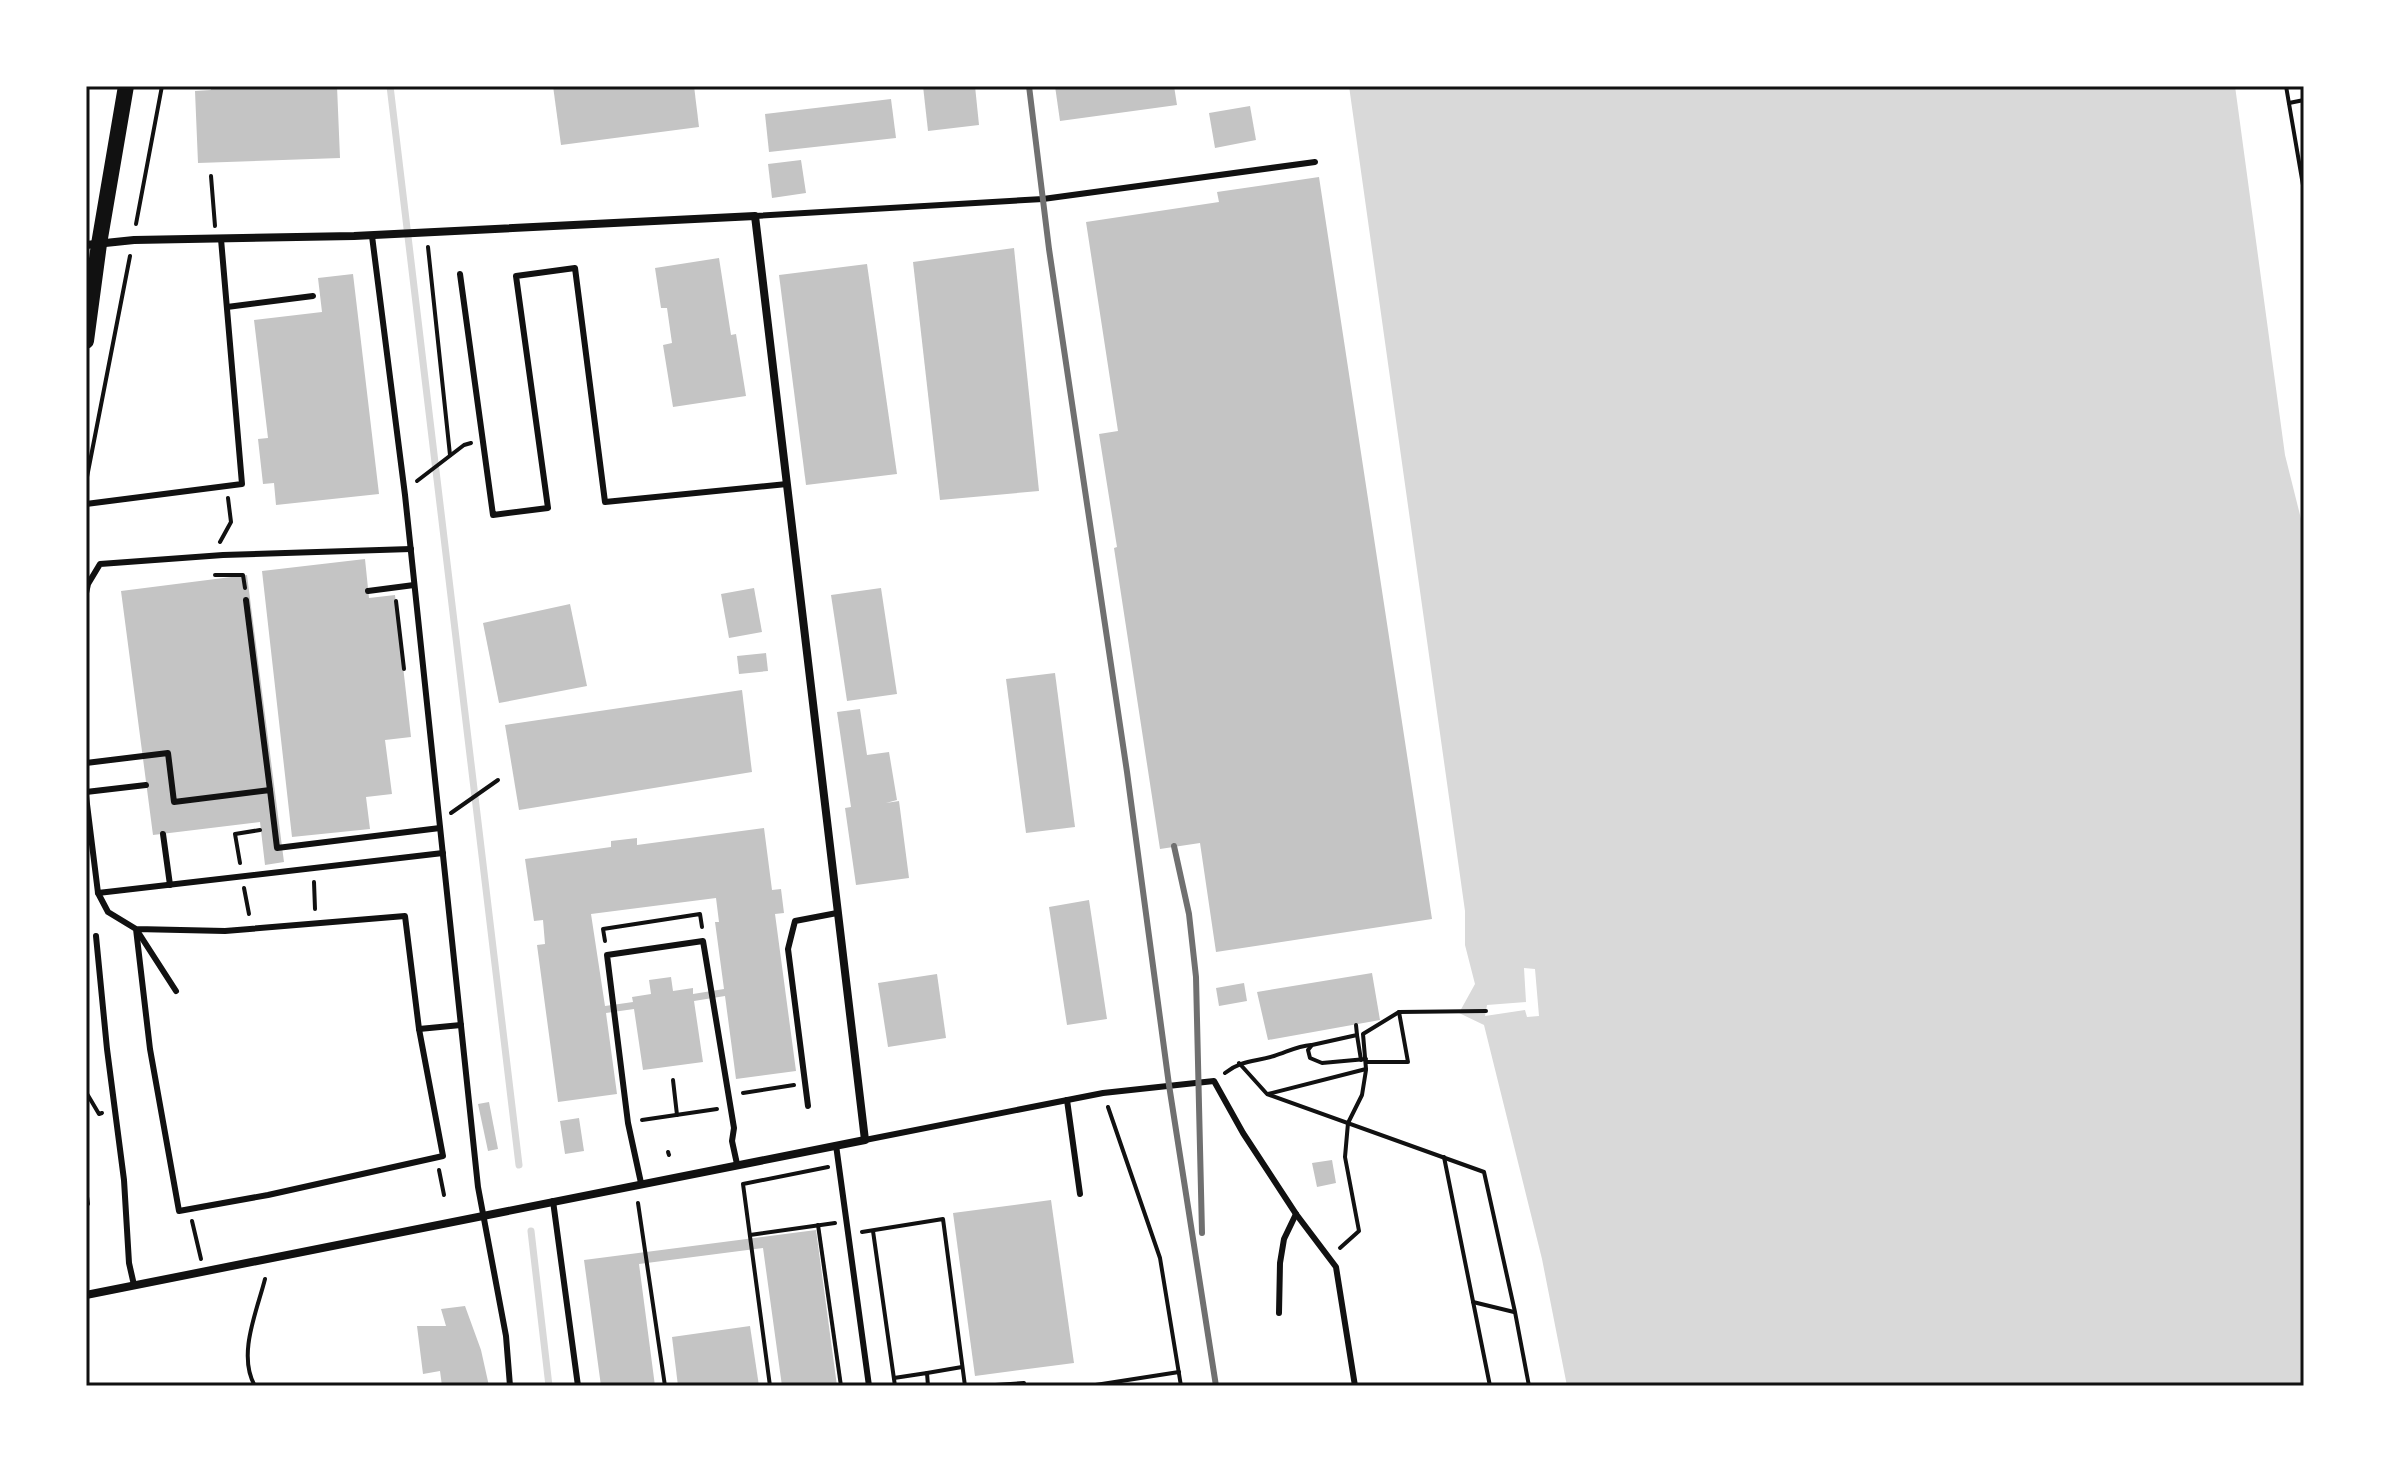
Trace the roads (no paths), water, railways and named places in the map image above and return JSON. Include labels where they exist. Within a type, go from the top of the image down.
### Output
[{"type":"main road","points":[[86,341],[92,244],[126,86]]},
{"type":"street","points":[[86,1295],[865,1140],[755,216],[427,233],[134,240],[92,244]]},
{"type":"lane","points":[[755,216],[1043,199],[1315,162]]},
{"type":"lane","points":[[375,235],[482,1214],[506,1336],[510,1386]]},
{"type":"lane","points":[[86,504],[242,484],[221,239]]},
{"type":"lane","points":[[460,274],[493,515],[548,508],[516,276],[575,268],[605,502],[787,484]]},
{"type":"lane","points":[[227,307],[313,296]]},
{"type":"lane","points":[[86,593],[100,564],[223,555],[411,549]]},
{"type":"lane","points":[[368,591],[414,585]]},
{"type":"lane","points":[[246,600],[277,848],[440,828]]},
{"type":"lane","points":[[86,763],[168,753],[174,802],[270,790]]},
{"type":"lane","points":[[146,785],[86,794],[98,893],[108,912],[136,929],[176,991]]},
{"type":"lane","points":[[163,834],[170,885]]},
{"type":"lane","points":[[98,893],[443,853]]},
{"type":"lane","points":[[808,1106],[788,949],[795,921],[837,913]]},
{"type":"lane","points":[[405,916],[419,1029],[443,1156],[179,1211],[150,1049],[136,929],[225,931],[405,916]]},
{"type":"lane","points":[[96,936],[124,1180],[129,1263],[134,1285]]},
{"type":"lane","points":[[641,1183],[628,1123],[607,955],[703,941],[731,1107],[732,1141],[737,1164]]},
{"type":"lane","points":[[419,1029],[461,1025]]},
{"type":"lane","points":[[865,1140],[1103,1093],[1214,1081],[1243,1133],[1296,1214],[1336,1267],[1355,1386]]},
{"type":"lane","points":[[1067,1100],[1080,1194]]},
{"type":"lane","points":[[836,1145],[869,1386]]},
{"type":"lane","points":[[553,1201],[578,1386]]},
{"type":"lane","points":[[1279,1313],[1284,1239],[1296,1214]]},
{"type":"waterway","points":[[390,86],[519,1165]]},
{"type":"waterway","points":[[531,1231],[549,1386]]},
{"type":"railway","points":[[1029,86],[1049,249],[1127,772],[1169,1085],[1216,1386]]},
{"type":"railway","points":[[1174,846],[1189,914],[1196,977],[1202,1233]]}]
